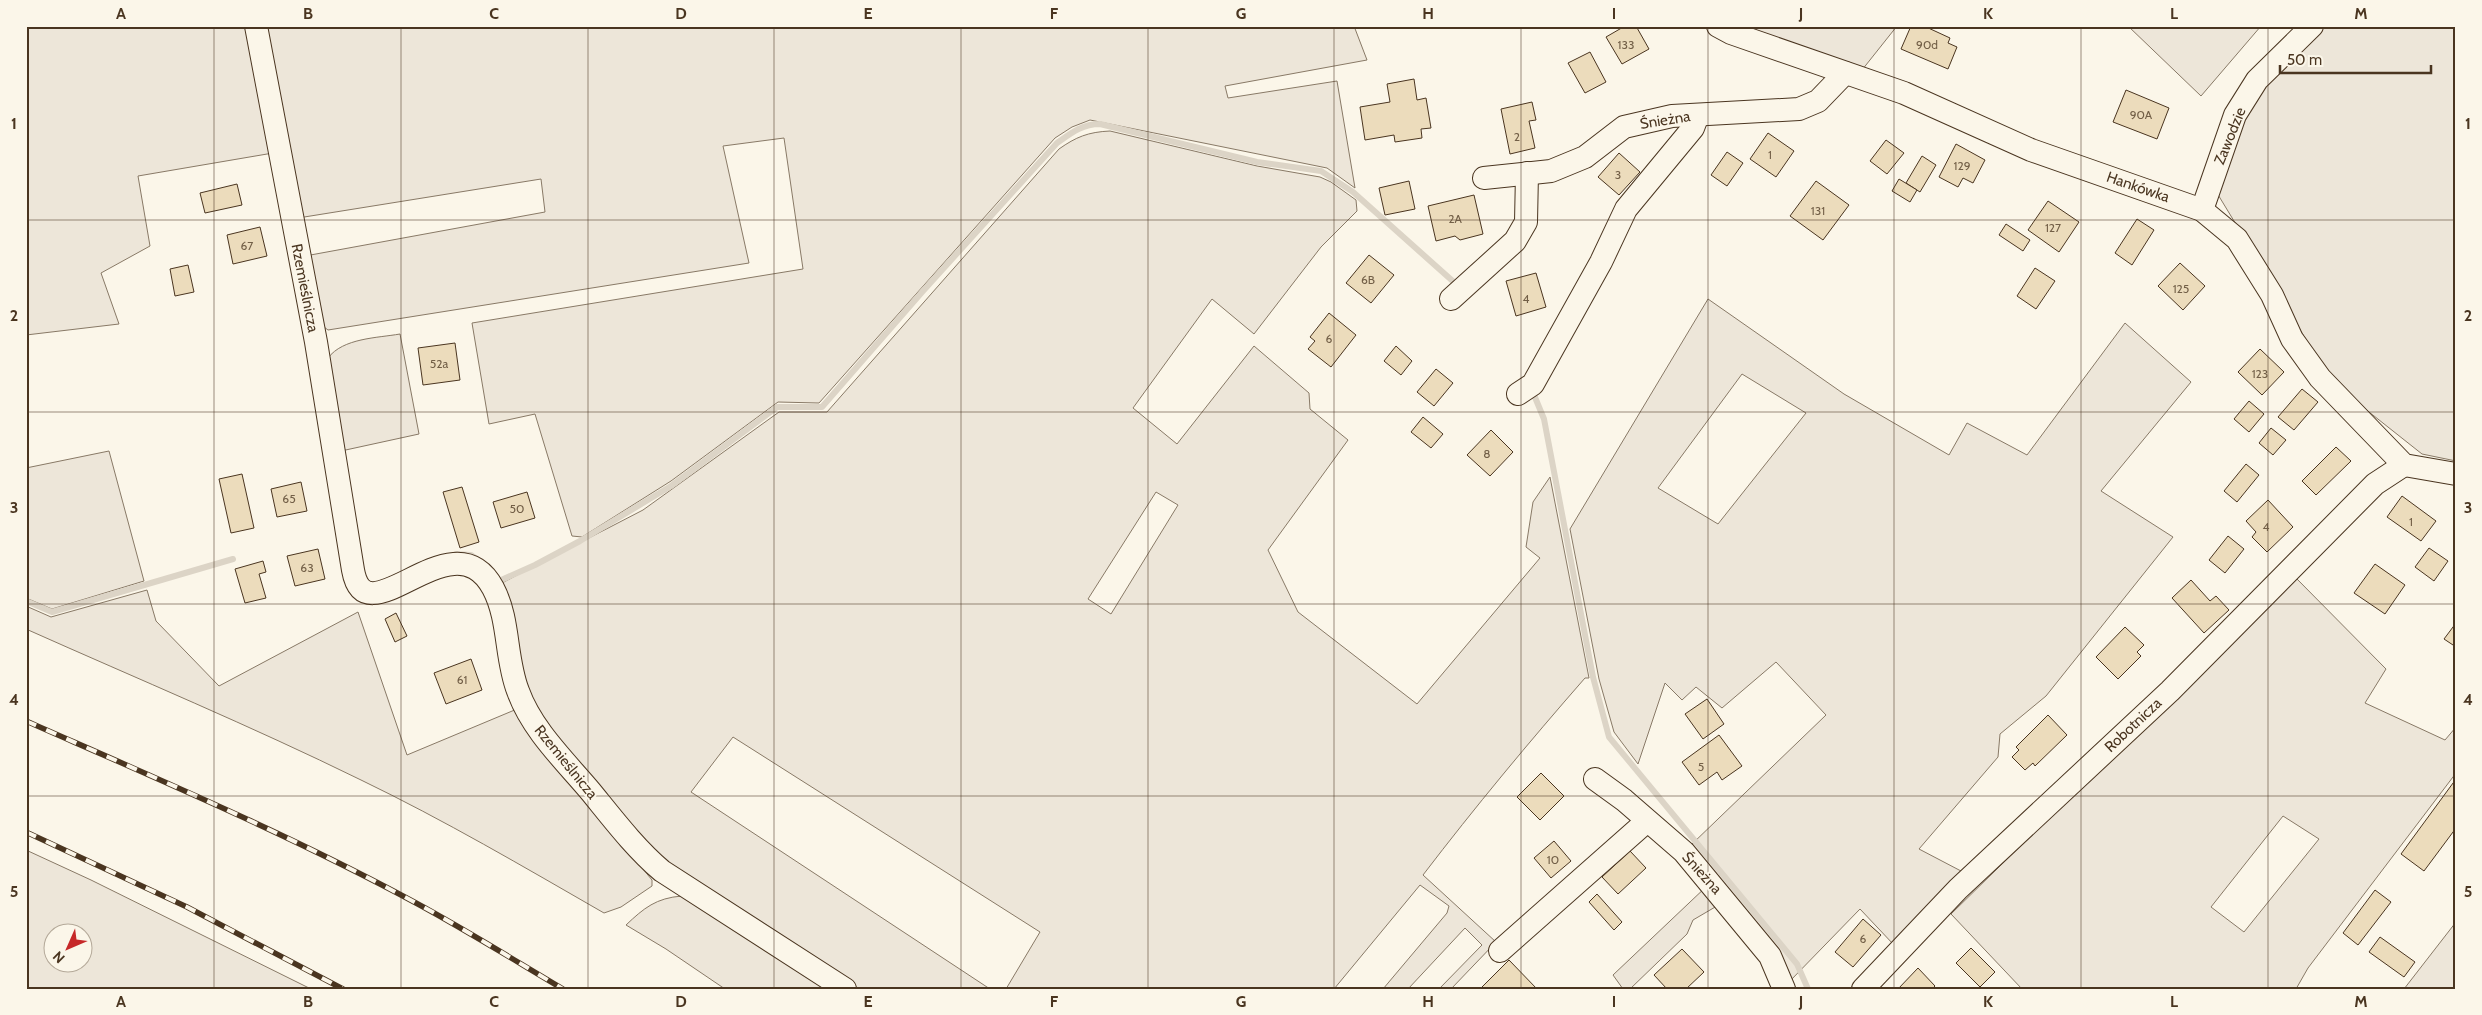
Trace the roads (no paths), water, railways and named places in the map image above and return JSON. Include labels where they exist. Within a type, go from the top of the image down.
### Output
[{"type":"street","name":"Rzemieślnicza","points":[[256,26],[316,342],[352,561],[358,586],[364,591],[373,594],[385,592],[434,568],[464,562],[486,577],[499,600],[504,618],[512,674],[524,706],[539,730],[636,846],[662,871],[846,989]]},
{"type":"street","name":"Hankówka","points":[[1718,26],[1904,94],[2031,150],[2202,210],[2237,239],[2272,295],[2292,339],[2320,378],[2404,465]]},
{"type":"street","name":"Zawodzie","points":[[2202,210],[2234,115],[2257,80],[2312,26]]},
{"type":"street","name":"Śnieżna","points":[[1484,178],[1551,171],[1585,157],[1624,127],[1672,116],[1799,109],[1818,101],[1845,72]]},
{"type":"street","points":[[1526,389],[1601,262],[1626,209],[1693,128],[1698,115]]},
{"type":"street","points":[[1451,299],[1515,241],[1526,222],[1527,174]]},
{"type":"street","points":[[2404,465],[2456,474]]},
{"type":"street","name":"Robotnicza","points":[[1863,989],[1958,889],[2170,690],[2375,484],[2404,465]]},
{"type":"street","name":"Śnieżna","points":[[1595,779],[1684,852],[1770,956],[1784,989]]},
{"type":"street","points":[[1500,951],[1647,821]]},
{"type":"waterway","points":[[495,577],[499,581],[535,565],[580,541],[671,486],[777,407],[822,407],[923,291],[1057,143],[1077,130],[1094,124],[1257,162],[1321,171],[1353,192],[1456,284]]},
{"type":"waterway","points":[[1532,390],[1544,419],[1593,677],[1609,737],[1797,964],[1808,989]]},
{"type":"waterway","points":[[456,554],[471,555],[479,561]]},
{"type":"waterway","points":[[26,601],[52,612],[233,559]]},
{"type":"railway","points":[[26,721],[223,808],[320,854],[435,913],[563,989]]},
{"type":"railway","points":[[26,832],[187,907],[343,989]]}]
